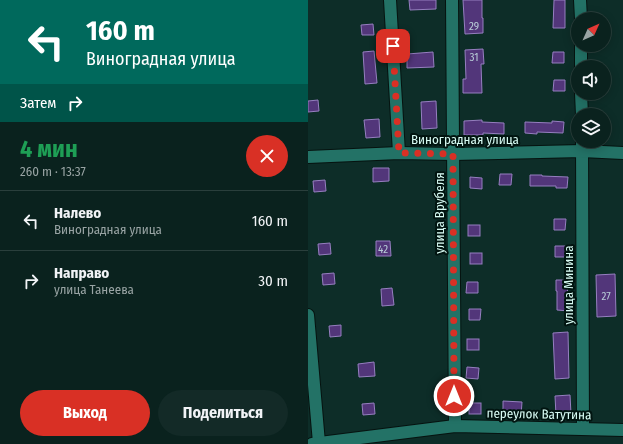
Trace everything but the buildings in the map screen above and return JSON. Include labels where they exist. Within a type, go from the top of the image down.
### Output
[{"type":"street","points":[[390,0],[399,153]]},
{"type":"street","name":"улица Врубеля","points":[[452,0],[455,426]]},
{"type":"street","points":[[580,0],[581,12]]},
{"type":"street","name":"Виноградная улица","points":[[308,157],[399,153],[453,154],[571,147]]},
{"type":"street","name":"улица Минина","points":[[582,148],[583,429]]},
{"type":"street","name":"Виноградная улица","points":[[594,148],[623,153]]},
{"type":"street","points":[[308,315],[316,444]]},
{"type":"street","name":"переулок Ватутина","points":[[316,444],[455,426],[623,430]]},
{"type":"route","points":[[393,46],[399,153],[453,154],[454,396]]}]
